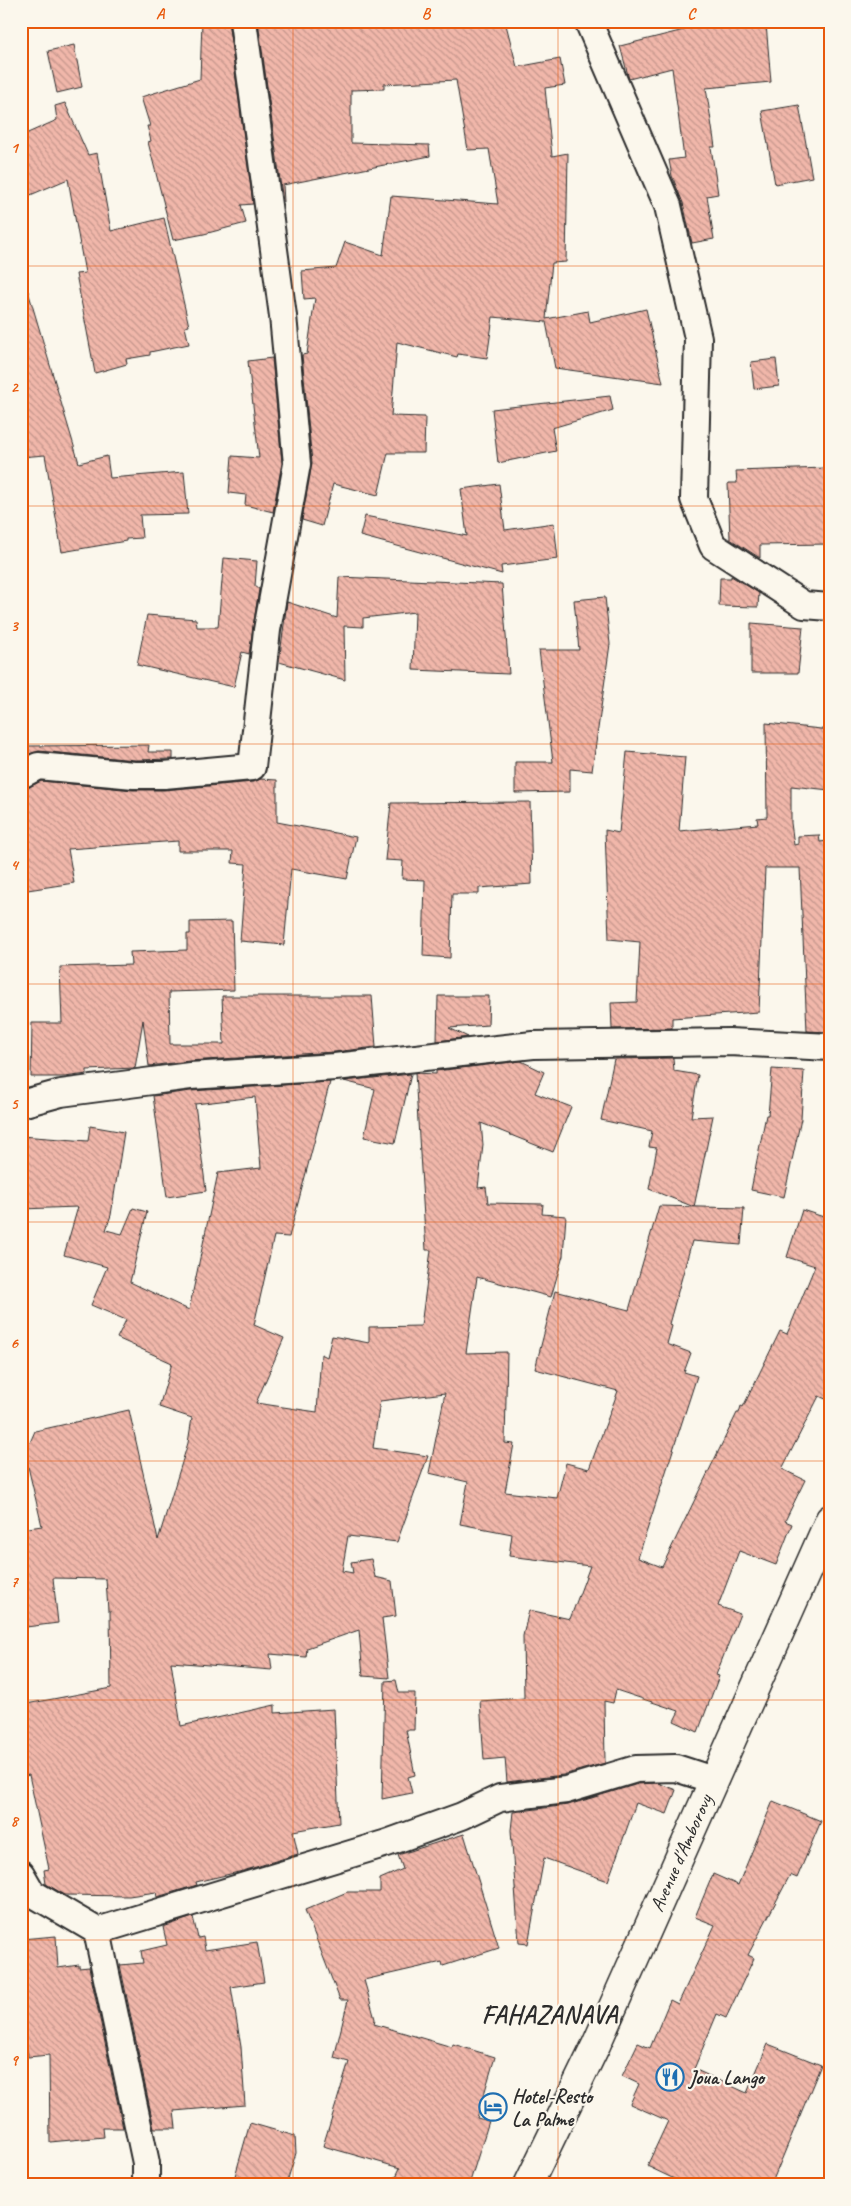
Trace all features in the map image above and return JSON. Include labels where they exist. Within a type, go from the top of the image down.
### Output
[{"type":"main road","name":"Avenue d'Amborovy","points":[[528,2185],[596,2045],[830,1519]]},
{"type":"street","points":[[21,775],[38,766],[134,775],[192,774],[252,767],[268,630],[297,464],[283,316],[244,21]]},
{"type":"street","points":[[588,21],[668,206],[698,338],[694,499],[713,546],[804,605],[830,607]]},
{"type":"street","points":[[21,1104],[61,1093],[190,1076],[335,1067],[533,1045],[729,1042],[830,1047]]},
{"type":"street","points":[[97,1931],[387,1842],[462,1816],[500,1798],[566,1790],[636,1769],[676,1768],[713,1780]]},
{"type":"street","points":[[25,1886],[97,1931],[146,2163],[146,2185]]},
{"type":"building","points":[[202,21],[228,21],[253,204],[241,205],[246,223],[173,240],[148,142],[151,141],[147,126],[150,126],[141,97],[200,79]]},
{"type":"building","points":[[258,21],[505,21],[517,67],[560,59],[565,85],[545,88],[552,156],[568,153],[566,262],[552,263],[546,319],[588,311],[590,322],[646,309],[663,383],[555,368],[546,322],[493,317],[487,358],[458,354],[457,357],[397,342],[391,416],[425,417],[424,453],[388,453],[378,495],[333,484],[322,526],[302,520],[312,463],[302,355],[307,354],[315,298],[304,299],[302,271],[336,268],[345,242],[383,255],[391,196],[498,204],[489,149],[468,150],[456,80],[384,84],[384,89],[351,90],[351,143],[429,145],[430,156],[283,185],[283,202]]},
{"type":"building","points":[[730,23],[731,27],[766,24],[771,82],[706,88],[715,147],[711,147],[718,194],[707,196],[714,239],[692,243],[683,203],[672,176],[669,160],[684,158],[672,68],[629,79],[620,46],[684,30],[684,28]]},
{"type":"building","points":[[74,45],[82,87],[57,93],[48,51]]},
{"type":"building","points":[[65,103],[88,155],[97,153],[111,231],[164,218],[189,326],[185,327],[189,344],[150,352],[150,355],[126,359],[127,364],[95,373],[76,274],[85,273],[68,179],[21,199],[21,136],[57,120],[55,106]]},
{"type":"building","points":[[799,105],[812,177],[775,184],[762,111]]},
{"type":"building","points":[[28,291],[79,463],[107,456],[110,478],[184,472],[188,514],[140,515],[142,538],[126,539],[126,541],[62,552],[45,455],[21,457],[21,292]]},
{"type":"building","points":[[272,358],[282,463],[273,512],[245,505],[246,495],[229,493],[232,456],[259,458],[248,361]]},
{"type":"building","points":[[776,359],[779,386],[754,389],[751,362]]},
{"type":"building","points":[[610,396],[613,410],[552,428],[556,451],[498,463],[492,409]]},
{"type":"building","points":[[826,468],[830,544],[760,545],[760,558],[730,539],[728,483],[737,483],[736,471]]},
{"type":"building","points":[[499,484],[505,530],[554,523],[558,559],[501,566],[502,574],[360,536],[365,516],[467,536],[461,489]]},
{"type":"building","points":[[224,558],[257,561],[255,586],[259,589],[249,654],[242,652],[234,687],[137,665],[147,615],[196,619],[197,627],[218,627]]},
{"type":"building","points":[[731,576],[759,593],[758,607],[719,606],[720,578],[731,578]]},
{"type":"building","points":[[339,577],[502,584],[509,674],[413,670],[415,612],[363,618],[363,627],[344,626],[345,680],[279,662],[287,602],[337,618]]},
{"type":"building","points":[[605,597],[610,644],[592,771],[570,769],[570,792],[515,793],[515,762],[553,762],[539,650],[579,650],[574,600]]},
{"type":"building","points":[[751,623],[803,627],[798,673],[751,673]]},
{"type":"building","points":[[766,723],[830,730],[830,790],[791,786],[791,823],[794,845],[798,844],[798,836],[819,835],[820,842],[828,841],[830,862],[830,904],[827,905],[830,934],[830,1032],[807,1031],[800,868],[765,868],[759,1012],[672,1018],[672,1028],[612,1029],[611,1003],[637,1002],[640,942],[609,939],[605,830],[619,833],[627,752],[685,757],[679,831],[758,824],[757,818],[767,817]]},
{"type":"building","points":[[149,745],[148,752],[173,752],[173,759],[135,760],[39,751],[25,756],[25,746]]},
{"type":"building","points":[[260,779],[277,780],[277,822],[356,837],[347,879],[291,869],[284,945],[240,941],[246,864],[232,863],[233,851],[178,851],[178,841],[68,849],[74,883],[21,891],[21,791],[41,781],[133,790],[164,790],[253,782]]},
{"type":"building","points":[[530,802],[532,884],[479,888],[479,894],[452,894],[450,958],[423,956],[425,880],[402,879],[403,861],[385,860],[391,803]]},
{"type":"building","points":[[232,921],[234,990],[169,992],[170,1044],[224,1044],[222,996],[372,996],[376,1047],[334,1052],[189,1061],[149,1066],[143,1020],[135,1068],[87,1070],[87,1074],[65,1077],[31,1077],[32,1023],[62,1023],[60,967],[131,965],[130,952],[187,950],[187,934],[190,934],[190,922]]},
{"type":"building","points":[[438,996],[489,996],[488,1025],[449,1028],[468,1037],[437,1041]]},
{"type":"building","points":[[673,1058],[674,1071],[698,1075],[691,1117],[713,1116],[694,1207],[649,1189],[657,1148],[649,1147],[652,1131],[601,1120],[614,1059]]},
{"type":"building","points":[[521,1061],[544,1072],[535,1093],[571,1107],[553,1152],[481,1123],[483,1145],[478,1188],[486,1187],[488,1203],[543,1204],[542,1214],[566,1216],[563,1256],[551,1297],[477,1277],[466,1353],[507,1352],[505,1443],[514,1444],[505,1492],[557,1498],[566,1463],[589,1469],[618,1391],[535,1369],[555,1291],[629,1310],[659,1206],[744,1208],[741,1245],[692,1241],[669,1324],[672,1326],[667,1344],[691,1353],[684,1372],[697,1376],[638,1558],[662,1567],[737,1413],[739,1413],[741,1406],[743,1407],[780,1331],[787,1334],[815,1266],[787,1257],[802,1210],[830,1219],[830,1401],[819,1396],[782,1469],[805,1480],[785,1521],[792,1524],[776,1565],[739,1551],[718,1606],[740,1614],[716,1675],[719,1676],[698,1732],[674,1721],[679,1711],[616,1690],[613,1703],[604,1701],[605,1763],[563,1775],[507,1782],[505,1758],[484,1760],[480,1701],[524,1698],[523,1636],[529,1610],[570,1619],[590,1566],[509,1556],[512,1534],[460,1524],[468,1482],[429,1473],[445,1393],[380,1401],[373,1448],[428,1456],[397,1542],[348,1536],[342,1571],[353,1573],[351,1562],[371,1559],[375,1577],[392,1581],[396,1616],[382,1618],[389,1678],[363,1676],[359,1630],[307,1648],[306,1657],[270,1654],[272,1670],[171,1662],[181,1726],[275,1705],[275,1713],[334,1709],[339,1823],[293,1831],[298,1854],[243,1871],[196,1882],[197,1885],[157,1897],[156,1892],[129,1896],[65,1895],[46,1884],[44,1870],[49,1869],[29,1775],[21,1777],[21,1705],[111,1688],[110,1611],[108,1611],[106,1579],[53,1578],[58,1623],[26,1627],[21,1583],[21,1529],[42,1526],[25,1454],[35,1431],[129,1410],[158,1540],[188,1443],[192,1418],[159,1407],[172,1363],[117,1338],[126,1320],[91,1305],[107,1267],[64,1255],[78,1207],[21,1209],[21,1136],[88,1141],[90,1126],[124,1132],[111,1215],[106,1230],[122,1234],[133,1208],[147,1212],[130,1282],[189,1310],[218,1173],[261,1168],[255,1097],[195,1104],[206,1191],[167,1197],[153,1096],[191,1091],[330,1082],[289,1237],[274,1236],[254,1325],[284,1338],[256,1403],[317,1412],[321,1354],[327,1357],[332,1336],[369,1343],[369,1327],[421,1326],[431,1250],[426,1250],[415,1073],[436,1074],[436,1071]]},
{"type":"building","points":[[772,1069],[804,1071],[801,1119],[784,1197],[751,1190],[766,1115],[768,1115]]},
{"type":"building","points":[[411,1074],[395,1143],[364,1137],[375,1089],[344,1081]]},
{"type":"building","points":[[396,1680],[399,1693],[415,1693],[414,1730],[406,1730],[415,1775],[408,1777],[412,1793],[382,1799],[385,1681]]},
{"type":"building","points":[[658,1783],[676,1790],[667,1814],[636,1803],[608,1881],[544,1858],[528,1944],[519,1943],[511,1830],[513,1812],[568,1805],[638,1784]]},
{"type":"building","points":[[773,1801],[821,1821],[797,1878],[790,1875],[748,1955],[754,1958],[726,2018],[717,2014],[694,2069],[747,2093],[768,2044],[821,2065],[771,2185],[687,2185],[647,2166],[668,2121],[630,2104],[639,2084],[622,2076],[638,2043],[650,2048],[670,2000],[678,2004],[715,1925],[695,1917],[713,1874],[738,1885]]},
{"type":"building","points":[[464,1834],[499,1948],[443,1966],[442,1962],[364,1980],[375,2019],[374,2024],[452,2047],[453,2044],[495,2057],[477,2118],[489,2121],[469,2185],[392,2185],[400,2168],[323,2146],[349,2062],[334,2058],[348,2000],[340,2000],[305,1910],[347,1892],[380,1892],[380,1879],[403,1869],[398,1855]]},
{"type":"building","points":[[193,1917],[198,1938],[203,1937],[205,1950],[257,1942],[264,1982],[231,1987],[241,2047],[245,2105],[174,2111],[176,2128],[154,2128],[120,1965],[143,1963],[141,1951],[167,1945],[163,1927]]},
{"type":"building","points":[[56,1936],[58,1968],[79,1965],[79,1968],[89,1967],[123,2128],[103,2128],[104,2137],[50,2142],[49,2055],[28,2057],[21,2008],[21,1939]]},
{"type":"building","points":[[250,2123],[295,2136],[296,2153],[286,2185],[265,2185],[235,2176]]},
{"type":"place","name":"Joua Lango","points":[[670,2077]]},
{"type":"place","name":"Hotel-Resto La Palme","points":[[493,2107]]},
{"type":"district","name":"FAHAZANAVA","points":[[550,2015]]}]
